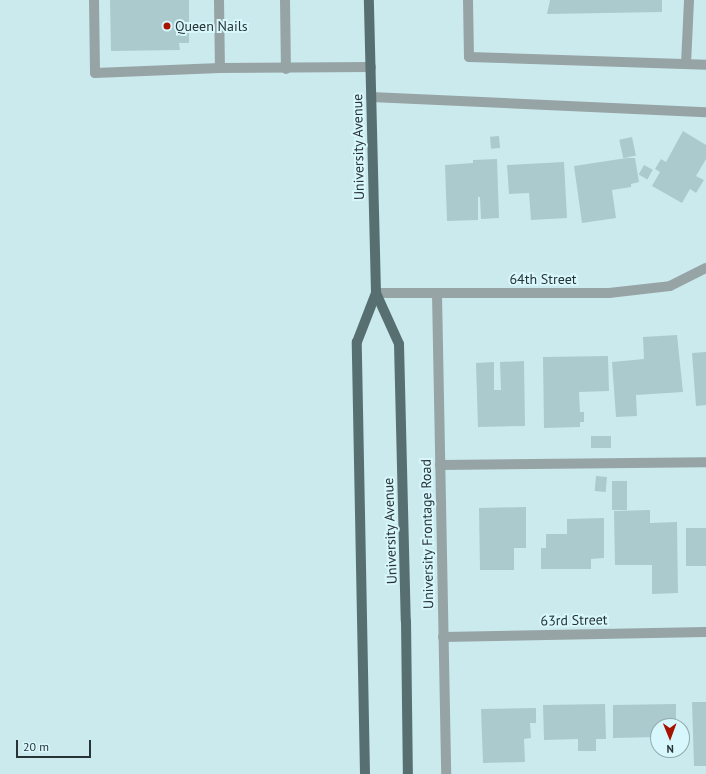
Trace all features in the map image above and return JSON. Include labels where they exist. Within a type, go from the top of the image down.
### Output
[{"type":"main road","name":"University Avenue","points":[[365,774],[357,342],[376,293],[370,0]]},
{"type":"main road","name":"University Avenue","points":[[376,293],[399,344],[406,620],[408,774]]},
{"type":"street","points":[[94,0],[95,73],[220,68],[371,67]]},
{"type":"street","points":[[219,0],[220,68]]},
{"type":"street","points":[[285,0],[286,68]]},
{"type":"street","points":[[468,0],[469,57],[706,65]]},
{"type":"street","points":[[686,64],[689,0]]},
{"type":"street","points":[[371,97],[706,112]]},
{"type":"street","name":"64th Street","points":[[376,293],[609,293],[670,286],[706,268]]},
{"type":"street","name":"University Frontage Road","points":[[437,294],[446,774]]},
{"type":"street","points":[[440,465],[706,462]]},
{"type":"street","name":"63rd Street","points":[[443,637],[706,632]]},
{"type":"building","points":[[110,0],[189,0],[189,43],[179,43],[180,50],[111,51]]},
{"type":"building","points":[[550,0],[662,0],[662,12],[547,14]]},
{"type":"building","points":[[683,131],[706,145],[706,159],[696,176],[704,180],[696,193],[690,189],[682,203],[652,186],[660,172],[655,169],[661,159],[666,162]]},
{"type":"building","points":[[499,136],[500,148],[491,149],[490,137]]},
{"type":"building","points":[[632,137],[636,156],[623,158],[619,140]]},
{"type":"building","points":[[635,158],[639,182],[631,184],[631,187],[612,190],[616,218],[582,223],[574,166]]},
{"type":"building","points":[[497,159],[499,218],[481,219],[480,197],[478,197],[478,220],[447,221],[445,165],[473,163],[473,160]]},
{"type":"building","points":[[564,162],[567,218],[531,220],[529,193],[509,194],[507,165]]},
{"type":"building","points":[[644,165],[653,170],[647,179],[639,175]]},
{"type":"building","points":[[677,335],[683,392],[636,395],[637,416],[616,417],[612,362],[644,359],[643,337]]},
{"type":"building","points":[[706,352],[706,405],[696,406],[692,353]]},
{"type":"building","points":[[608,356],[609,391],[579,392],[580,412],[584,412],[584,422],[580,422],[580,427],[544,428],[543,357]]},
{"type":"building","points":[[524,361],[525,426],[478,427],[476,363],[494,362],[494,390],[501,390],[500,362]]},
{"type":"building","points":[[591,436],[611,436],[611,448],[591,448]]},
{"type":"building","points":[[596,476],[607,477],[606,492],[595,491]]},
{"type":"building","points":[[612,481],[627,481],[627,510],[612,510]]},
{"type":"building","points":[[526,507],[526,548],[514,548],[514,570],[480,570],[479,508]]},
{"type":"building","points":[[650,510],[650,523],[677,522],[678,593],[652,594],[652,565],[615,565],[614,511]]},
{"type":"building","points":[[604,518],[604,558],[591,559],[591,569],[541,569],[541,548],[546,548],[546,534],[567,534],[567,519]]},
{"type":"building","points":[[686,528],[706,528],[706,566],[686,566]]},
{"type":"building","points":[[692,702],[706,702],[706,766],[694,766]]},
{"type":"building","points":[[605,704],[606,739],[596,739],[596,751],[578,751],[578,739],[544,740],[543,705]]},
{"type":"building","points":[[676,704],[676,718],[650,718],[650,737],[613,738],[613,705]]},
{"type":"building","points":[[536,708],[536,723],[530,723],[531,738],[524,739],[525,762],[483,763],[481,709]]},
{"type":"place","name":"Queen Nails","points":[[167,26]]}]
